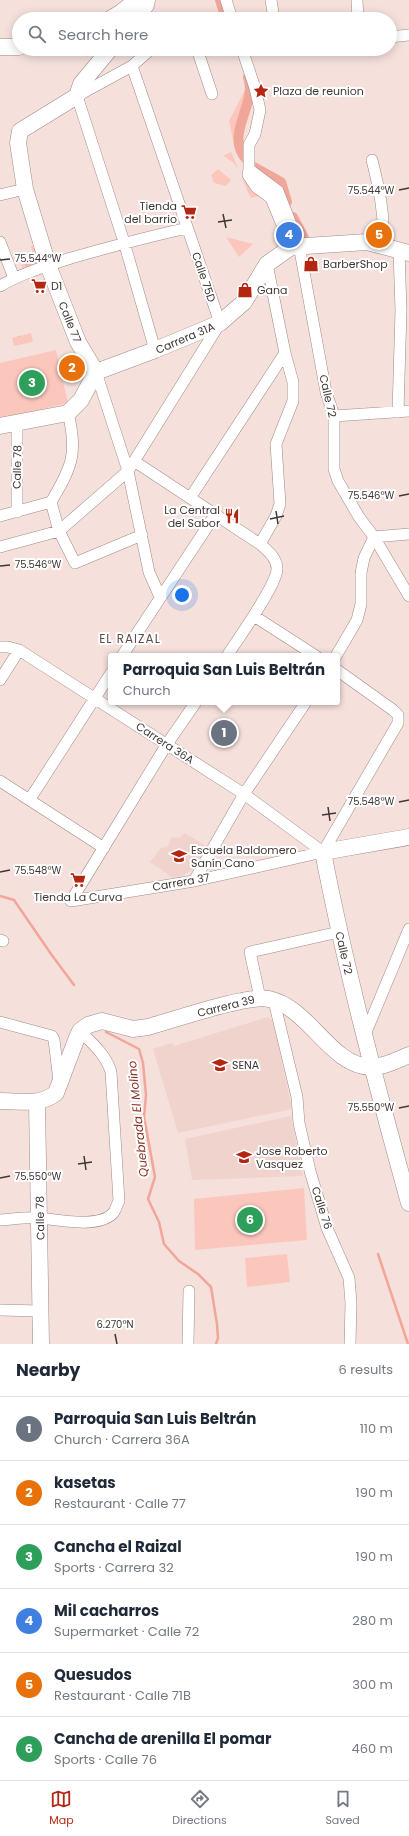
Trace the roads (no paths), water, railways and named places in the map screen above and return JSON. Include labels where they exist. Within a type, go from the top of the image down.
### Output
[{"type":"street","points":[[121,12],[137,0]]},
{"type":"street","points":[[140,12],[146,5],[147,0]]},
{"type":"street","points":[[226,0],[230,12]]},
{"type":"street","points":[[271,0],[273,12]]},
{"type":"street","points":[[357,0],[358,12]]},
{"type":"street","points":[[397,36],[409,35]]},
{"type":"street","points":[[0,47],[12,47]]},
{"type":"street","points":[[104,56],[82,84],[77,96],[124,242],[155,350]]},
{"type":"street","points":[[77,96],[132,66],[143,56]]},
{"type":"street","points":[[199,56],[212,94]]},
{"type":"street","name":"Calle 72","points":[[244,56],[255,88],[260,110],[255,134],[249,144],[249,169],[278,191],[295,246],[326,392],[334,416],[334,470],[338,481],[352,507],[374,537],[409,596]]},
{"type":"street","name":"Calle 75D","points":[[132,66],[220,323]]},
{"type":"street","name":"Calle 77","points":[[77,96],[20,131],[18,143],[25,189],[48,265],[78,342],[96,372],[128,471],[149,572],[160,597]]},
{"type":"street","points":[[372,160],[382,205],[384,229],[382,244]]},
{"type":"street","points":[[0,195],[25,189]]},
{"type":"street","points":[[0,286],[14,278],[48,265],[124,242],[187,228]]},
{"type":"street","points":[[0,242],[14,278]]},
{"type":"street","points":[[295,246],[367,242],[382,244],[404,252],[401,310],[404,412],[334,416]]},
{"type":"street","name":"Carrera 31A","points":[[96,372],[155,350],[220,323],[244,302],[268,264],[295,246]]},
{"type":"street","points":[[260,544],[276,516],[280,504],[276,444],[281,427],[289,414],[293,401],[293,382],[285,354],[268,264]]},
{"type":"street","points":[[0,547],[59,531],[128,471],[220,323]]},
{"type":"street","points":[[190,498],[285,354]]},
{"type":"street","points":[[0,426],[68,413],[81,400],[96,372]]},
{"type":"street","points":[[0,516],[50,502],[66,477],[73,457],[73,434],[68,413]]},
{"type":"street","name":"Calle 78","points":[[17,512],[18,422]]},
{"type":"street","points":[[134,461],[260,544],[274,557],[277,569],[274,578],[254,616],[229,653]]},
{"type":"street","points":[[50,502],[59,531],[75,563],[142,535]]},
{"type":"street","points":[[124,653],[215,515]]},
{"type":"street","points":[[338,653],[357,620],[361,604],[361,573],[364,558],[374,537],[409,534]]},
{"type":"street","points":[[254,616],[311,653]]},
{"type":"street","name":"Carrera 36A","points":[[0,647],[8,647],[19,650],[95,698],[244,794],[323,852]]},
{"type":"street","points":[[0,680],[19,650]]},
{"type":"street","points":[[323,852],[398,723],[398,715],[393,710],[340,672]]},
{"type":"street","points":[[30,799],[108,678]]},
{"type":"street","points":[[0,781],[104,848],[167,744],[194,705]]},
{"type":"street","points":[[194,881],[244,794],[304,705]]},
{"type":"street","name":"Carrera 37","points":[[104,848],[71,901],[194,881],[323,852],[409,837]]},
{"type":"street","name":"Calle 72","points":[[323,852],[338,932],[364,1038],[409,1204]]},
{"type":"street","points":[[364,1038],[409,929]]},
{"type":"street","name":"Calle 76","points":[[338,932],[250,952],[267,999],[297,1097],[299,1123],[310,1171],[327,1228],[349,1278],[351,1303],[350,1344]]},
{"type":"street","name":"Carrera 39","points":[[92,1025],[133,1029],[148,1027],[251,999],[267,999]]},
{"type":"street","points":[[267,999],[288,1006],[301,1016],[343,1056],[360,1065],[372,1067],[389,1063],[409,1055]]},
{"type":"street","points":[[0,1022],[52,1036],[54,1040],[60,1084]]},
{"type":"street","points":[[0,1101],[37,1102],[52,1095],[60,1084],[92,1025]]},
{"type":"street","points":[[0,1220],[40,1218],[69,1222],[94,1221],[106,1218],[114,1212],[119,1201],[111,1072],[108,1062],[100,1052],[92,1025]]},
{"type":"street","name":"Calle 78","points":[[37,1102],[41,1344]]},
{"type":"street","points":[[188,1344],[189,1291]]},
{"type":"street","points":[[0,1310],[41,1311]]},
{"type":"waterway","points":[[220,0],[224,12]]},
{"type":"waterway","points":[[247,160],[241,150],[238,140],[239,130],[249,98],[250,88],[248,77]]},
{"type":"waterway","points":[[254,167],[281,182],[287,202]]},
{"type":"waterway","points":[[293,217],[304,238]]},
{"type":"waterway","name":"Quebrada El Molino","points":[[0,896],[14,900],[74,985]]},
{"type":"waterway","name":"Quebrada El Molino","points":[[106,1032],[139,1049],[143,1063],[146,1095],[144,1117],[155,1177],[148,1199],[159,1222],[164,1244],[179,1261],[198,1274],[211,1287],[217,1324],[218,1338],[216,1344]]},
{"type":"waterway","points":[[378,1254],[408,1344]]},
{"type":"place","name":"Plaza de reunion","points":[[261,91]]},
{"type":"place","name":"Tienda del barrio","points":[[189,212]]},
{"type":"place","name":"Mil cacharros","points":[[289,235]]},
{"type":"place","name":"Quesudos","points":[[379,235]]},
{"type":"place","name":"BarberShop","points":[[311,264]]},
{"type":"place","name":"D1","points":[[39,286]]},
{"type":"place","name":"Gana","points":[[245,290]]},
{"type":"place","name":"kasetas","points":[[72,368]]},
{"type":"place","name":"Cancha el Raizal","points":[[32,383]]},
{"type":"place","name":"La Central del Sabor","points":[[232,516]]},
{"type":"place","name":"Parroquia San Luis Beltrán","points":[[224,733]]},
{"type":"place","name":"Escuela Baldomero Sanín Cano","points":[[179,856]]},
{"type":"place","name":"Tienda La Curva","points":[[78,880]]},
{"type":"place","name":"SENA","points":[[220,1065]]},
{"type":"place","name":"Jose Roberto Vasquez","points":[[244,1157]]},
{"type":"place","name":"Cancha de arenilla El pomar","points":[[250,1220]]},
{"type":"district","name":"EL RAIZAL","points":[[130,639]]}]
